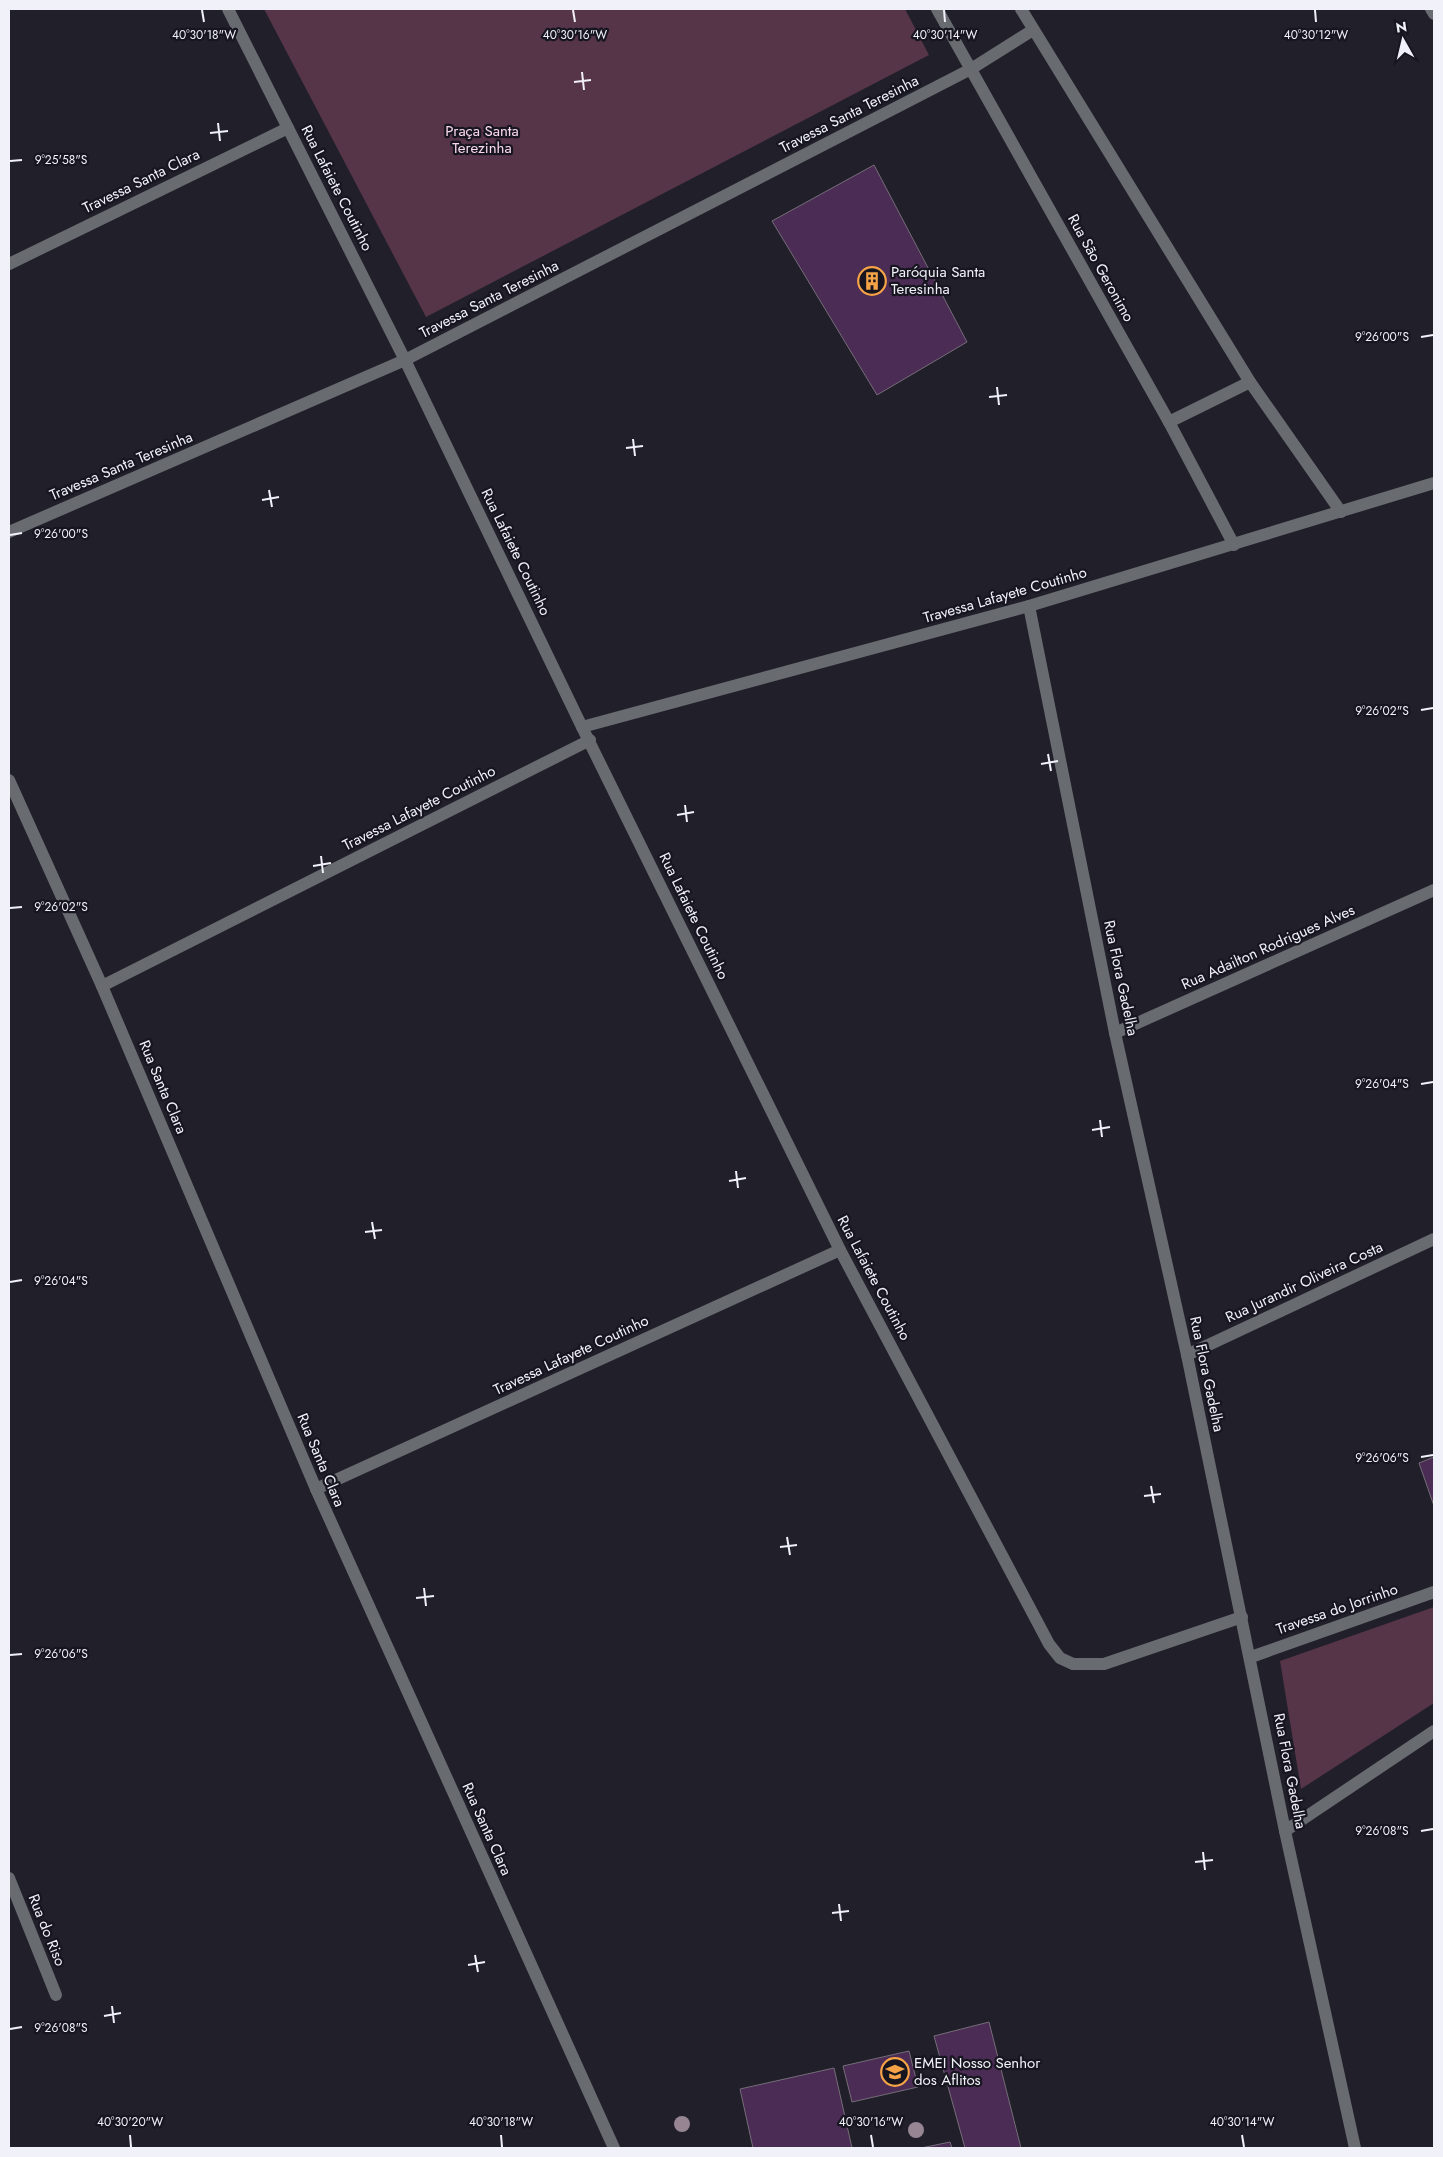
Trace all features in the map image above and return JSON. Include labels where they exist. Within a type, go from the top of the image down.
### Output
[{"type":"street","name":"Rua Lafaiete Coutinho","points":[[228,9],[405,360],[582,727],[840,1250],[1049,1644],[1060,1658],[1073,1664],[1104,1664],[1242,1617]]},
{"type":"street","name":"Rua São Geronimo","points":[[937,9],[1169,422],[1234,545]]},
{"type":"street","points":[[1021,9],[1250,382],[1341,512]]},
{"type":"street","points":[[1431,9],[1434,14]]},
{"type":"street","name":"Travessa Santa Teresinha","points":[[9,532],[405,360],[971,70],[1033,30]]},
{"type":"street","name":"Travessa Santa Clara","points":[[9,264],[288,128]]},
{"type":"street","points":[[1169,422],[1250,382]]},
{"type":"street","name":"Travessa Lafayete Coutinho","points":[[582,727],[1029,606],[1434,484]]},
{"type":"street","name":"Rua Flora Gadelha","points":[[1029,606],[1115,1033],[1187,1355],[1285,1831],[1355,2148]]},
{"type":"street","name":"Travessa Lafayete Coutinho","points":[[102,986],[590,740]]},
{"type":"street","name":"Rua Santa Clara","points":[[9,780],[102,986],[316,1489],[614,2148]]},
{"type":"street","name":"Rua Adailton Rodrigues Alves","points":[[1115,1033],[1434,890]]},
{"type":"street","name":"Rua Jurandir Oliveira Costa","points":[[1187,1355],[1434,1239]]},
{"type":"street","name":"Travessa Lafayete Coutinho","points":[[316,1489],[840,1250]]},
{"type":"street","name":"Travessa do Jorrinho","points":[[1250,1657],[1434,1592]]},
{"type":"street","points":[[1285,1831],[1434,1731]]},
{"type":"street","name":"Rua do Riso","points":[[9,1878],[56,1994]]},
{"type":"green space","name":"Praça Santa Terezinha","points":[[264,9],[905,9],[929,55],[426,317]]},
{"type":"green space","points":[[1434,1607],[1434,1703],[1301,1789],[1280,1661]]},
{"type":"building","name":"Paróquia Santa Teresinha","points":[[874,165],[967,342],[877,395],[772,221]]},
{"type":"building","points":[[1434,1457],[1434,1506],[1419,1463]]},
{"type":"building","points":[[989,2022],[1021,2148],[965,2148],[934,2036]]},
{"type":"building","points":[[909,2051],[918,2087],[852,2102],[843,2066]]},
{"type":"building","points":[[834,2068],[852,2148],[753,2148],[740,2089]]},
{"type":"building","points":[[950,2142],[952,2148],[921,2148]]},
{"type":"place","name":"Paróquia Santa Teresinha","points":[[872,281]]},
{"type":"place","name":"EMEI Nosso Senhor dos Aflitos","points":[[895,2072]]}]
